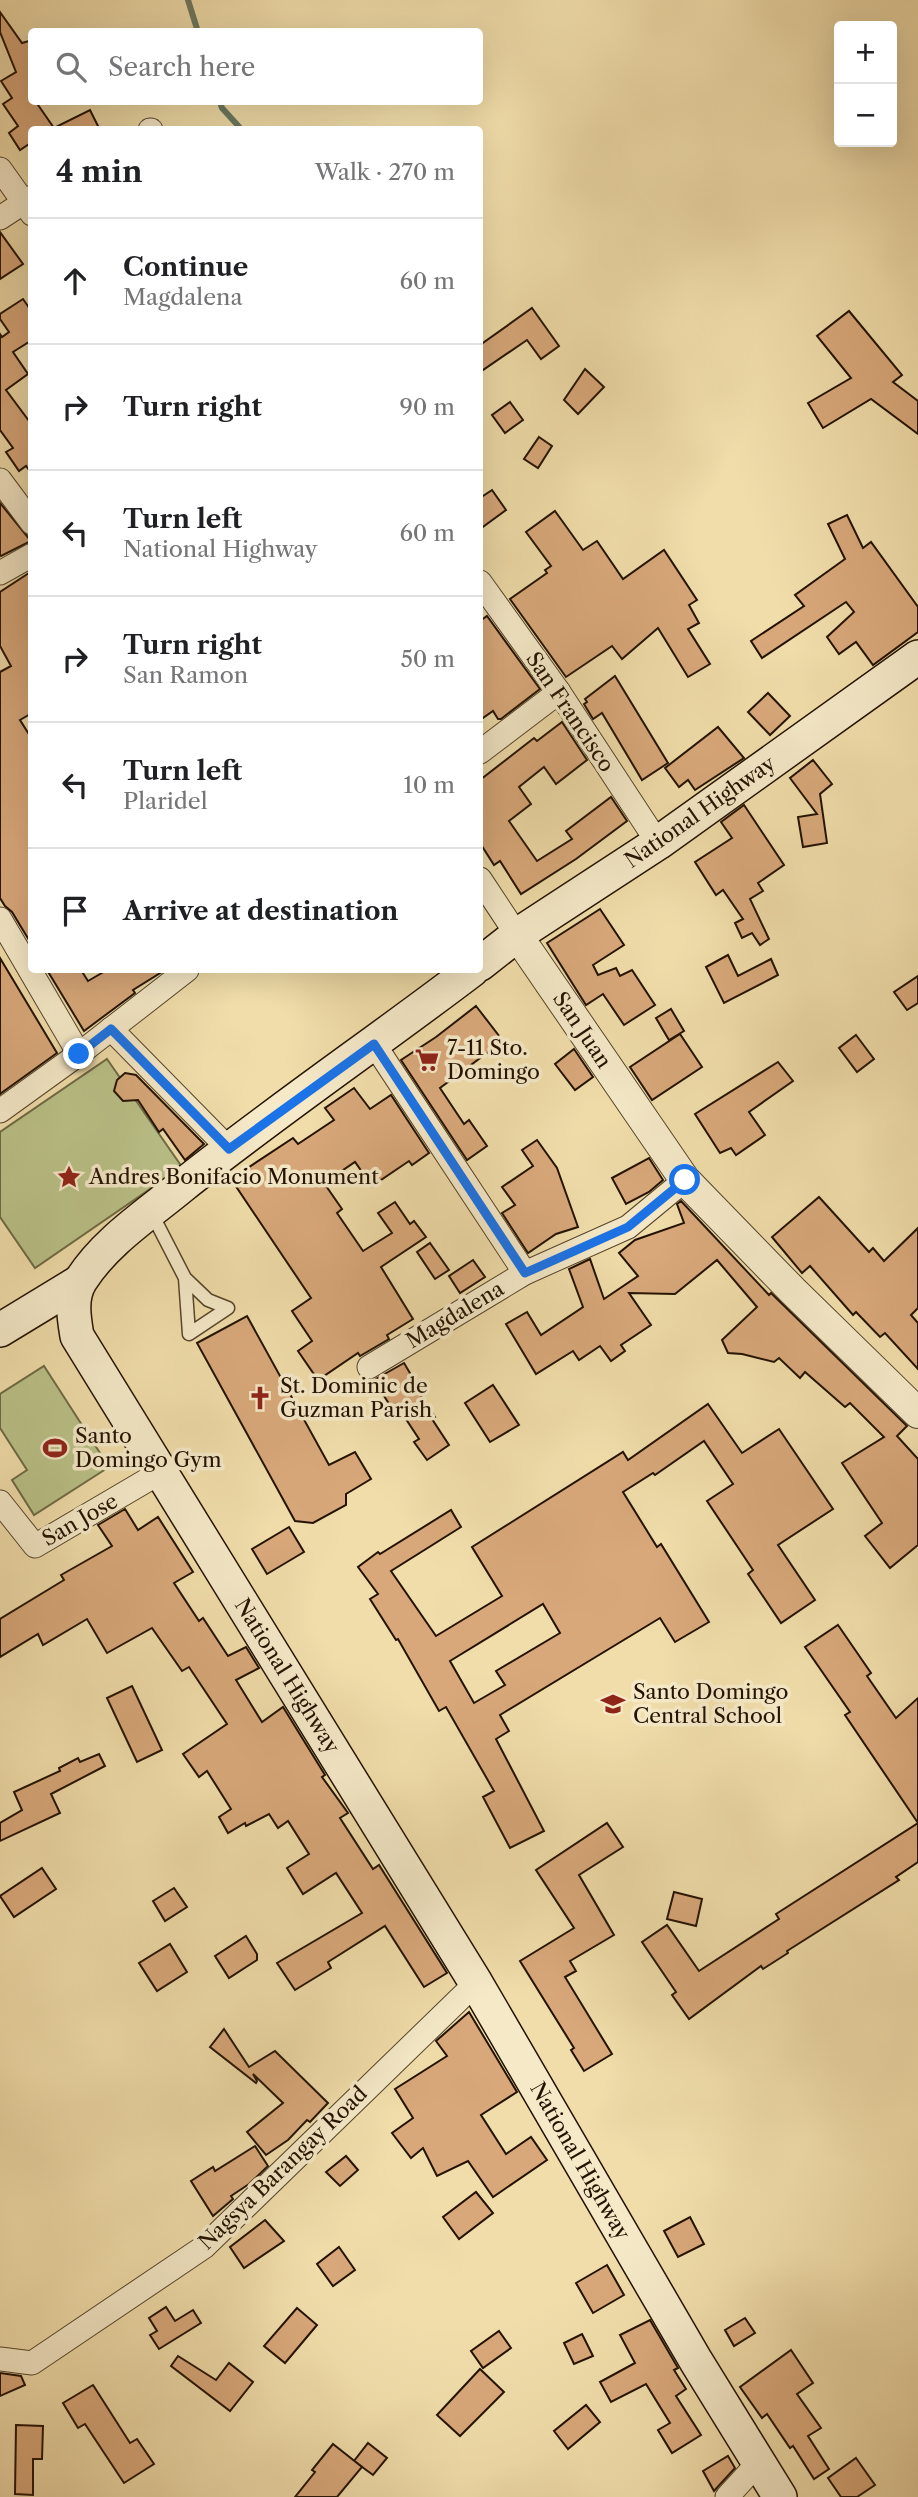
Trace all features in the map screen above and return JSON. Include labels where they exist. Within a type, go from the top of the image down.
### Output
[{"type":"main road","name":"National Highway","points":[[483,962],[517,935],[658,843],[918,657]]},
{"type":"main road","points":[[0,1330],[79,1282],[98,1257],[119,1237],[229,1149],[468,973]]},
{"type":"main road","name":"National Highway","points":[[79,1282],[73,1308],[78,1336],[476,1983],[696,2361],[780,2497]]},
{"type":"street","points":[[0,169],[28,204]]},
{"type":"street","points":[[0,218],[28,205]]},
{"type":"street","points":[[0,480],[28,518]]},
{"type":"street","points":[[0,573],[28,557]]},
{"type":"street","name":"San Francisco","points":[[483,586],[559,692],[658,843]]},
{"type":"street","points":[[483,750],[559,692]]},
{"type":"street","name":"San Juan","points":[[483,884],[685,1180],[793,1291],[918,1413]]},
{"type":"street","points":[[0,919],[28,967]]},
{"type":"street","points":[[32,973],[79,1054]]},
{"type":"street","points":[[0,1111],[183,973]]},
{"type":"street","points":[[111,1029],[229,1149]]},
{"type":"street","points":[[374,1044],[525,1273]]},
{"type":"street","name":"Magdalena","points":[[369,1367],[525,1273],[628,1227],[685,1180]]},
{"type":"street","name":"San Jose","points":[[0,1502],[35,1546],[161,1472]]},
{"type":"street","name":"Nagsya Barangay Road","points":[[0,2359],[32,2363],[204,2247],[476,1983]]},
{"type":"street","points":[[726,2497],[759,2462]]},
{"type":"lane","points":[[151,1212],[185,1278],[208,1300],[228,1308],[189,1334],[185,1278]]},
{"type":"green space","points":[[107,1059],[182,1167],[35,1268],[0,1217],[0,1132]]},
{"type":"green space","name":"Santo Domingo Gym","points":[[44,1366],[109,1467],[34,1515],[12,1480],[27,1470],[0,1428],[0,1394]]},
{"type":"building","points":[[0,12],[22,43],[28,41],[28,105],[38,105],[53,126],[28,126],[28,145],[20,150],[9,133],[18,126],[3,104],[12,98],[1,81],[16,72],[0,32]]},
{"type":"building","points":[[90,110],[98,126],[58,126]]},
{"type":"building","points":[[0,232],[23,264],[0,279]]},
{"type":"building","points":[[23,299],[28,306],[28,343],[13,352],[28,374],[6,390],[28,420],[28,469],[26,466],[19,471],[6,452],[13,448],[0,430],[0,334],[2,337],[9,332],[0,319],[0,314]]},
{"type":"building","points":[[532,308],[559,346],[541,359],[527,340],[483,370],[483,343]]},
{"type":"building","points":[[849,311],[902,375],[893,382],[918,401],[918,434],[871,399],[823,428],[808,403],[851,378],[817,336]]},
{"type":"building","points":[[585,369],[604,387],[578,414],[564,400]]},
{"type":"building","points":[[510,402],[523,420],[505,433],[492,415]]},
{"type":"building","points":[[539,437],[552,446],[538,468],[524,459]]},
{"type":"building","points":[[492,490],[506,510],[483,527],[483,496]]},
{"type":"building","points":[[0,503],[28,537],[28,542],[0,555]]},
{"type":"building","points":[[555,511],[583,550],[597,541],[623,579],[664,550],[697,600],[689,605],[699,623],[688,629],[710,664],[688,677],[658,628],[622,659],[612,646],[566,677],[510,599],[547,573],[545,570],[551,566],[526,532]]},
{"type":"building","points":[[847,515],[863,548],[871,542],[918,607],[918,632],[873,665],[856,642],[839,654],[827,637],[854,612],[846,602],[762,658],[751,641],[804,606],[795,595],[845,559],[828,524]]},
{"type":"building","points":[[28,574],[28,715],[20,720],[28,733],[28,938],[0,898],[0,672],[11,666],[0,646],[0,592]]},
{"type":"building","points":[[487,616],[540,689],[501,719],[498,719],[493,711],[483,718],[483,619]]},
{"type":"building","points":[[615,676],[668,763],[642,780],[602,713],[593,719],[584,704],[587,702],[585,699]]},
{"type":"building","points":[[768,693],[790,716],[770,735],[748,712]]},
{"type":"building","points":[[562,722],[587,760],[556,784],[544,767],[519,787],[531,804],[509,821],[537,861],[572,839],[566,831],[611,797],[627,821],[576,859],[521,894],[500,861],[494,865],[483,848],[483,778],[534,738],[537,741]]},
{"type":"building","points":[[718,727],[744,758],[695,790],[688,780],[679,787],[665,768]]},
{"type":"building","points":[[813,760],[832,784],[820,794],[827,843],[803,847],[798,817],[817,814],[790,778]]},
{"type":"building","points":[[744,805],[784,865],[758,883],[763,891],[750,899],[769,939],[760,945],[752,933],[742,938],[735,923],[743,919],[723,890],[716,895],[695,862],[732,838],[721,822]]},
{"type":"building","points":[[600,909],[624,945],[593,965],[598,975],[616,968],[620,976],[632,970],[655,1005],[624,1025],[603,994],[586,1005],[547,943]]},
{"type":"building","points":[[728,955],[738,976],[771,959],[778,975],[724,1003],[706,967]]},
{"type":"building","points":[[0,958],[57,1053],[0,1094]]},
{"type":"building","points":[[49,973],[83,973],[88,981],[102,973],[160,973],[133,990],[135,993],[84,1031]]},
{"type":"building","points":[[918,976],[918,1003],[907,1010],[894,992]]},
{"type":"building","points":[[476,1006],[503,1041],[440,1088],[464,1124],[469,1120],[487,1146],[467,1160],[401,1060]]},
{"type":"building","points":[[671,1009],[684,1031],[669,1040],[656,1018]]},
{"type":"building","points":[[680,1034],[702,1067],[652,1100],[630,1067]]},
{"type":"building","points":[[856,1035],[874,1059],[857,1072],[839,1048]]},
{"type":"building","points":[[574,1049],[593,1077],[575,1090],[555,1064]]},
{"type":"building","points":[[778,1062],[793,1081],[749,1112],[765,1135],[736,1155],[731,1148],[720,1153],[695,1114]]},
{"type":"building","points":[[125,1073],[136,1075],[204,1144],[185,1160],[163,1129],[159,1132],[138,1100],[123,1101],[114,1091],[117,1080]]},
{"type":"building","points":[[354,1088],[370,1109],[391,1095],[429,1153],[412,1165],[409,1161],[372,1186],[355,1162],[324,1183],[342,1209],[337,1213],[363,1251],[392,1233],[378,1213],[395,1202],[410,1224],[414,1221],[426,1237],[381,1267],[413,1319],[387,1335],[389,1339],[360,1356],[358,1353],[318,1380],[298,1351],[312,1341],[292,1311],[311,1298],[231,1179],[293,1138],[298,1144],[334,1120],[325,1108]]},
{"type":"building","points":[[537,1140],[557,1168],[578,1227],[556,1234],[528,1253],[502,1213],[515,1205],[502,1187],[533,1166],[522,1150]]},
{"type":"building","points":[[649,1158],[663,1180],[649,1192],[626,1204],[612,1178]]},
{"type":"building","points":[[819,1197],[869,1252],[873,1248],[884,1261],[918,1228],[918,1308],[911,1315],[918,1323],[918,1369],[885,1333],[880,1337],[856,1312],[853,1315],[810,1266],[802,1273],[772,1237]]},
{"type":"building","points":[[681,1201],[769,1295],[771,1293],[907,1426],[897,1436],[918,1459],[918,1545],[890,1568],[865,1536],[882,1523],[842,1463],[884,1437],[850,1403],[845,1407],[805,1372],[800,1378],[779,1358],[774,1362],[728,1353],[722,1340],[757,1307],[717,1260],[675,1294],[629,1293],[651,1325],[621,1345],[625,1351],[611,1361],[600,1346],[579,1360],[573,1351],[536,1374],[506,1324],[527,1312],[541,1335],[583,1307],[569,1269],[590,1259],[604,1299],[638,1276],[619,1253],[635,1240],[684,1223],[677,1204]]},
{"type":"building","points":[[430,1243],[449,1270],[435,1279],[417,1252]]},
{"type":"building","points":[[473,1260],[485,1277],[460,1293],[449,1276]]},
{"type":"building","name":"St. Dominic de Guzman Parish","points":[[247,1316],[329,1465],[355,1452],[371,1479],[346,1494],[346,1505],[313,1523],[295,1521],[197,1343]]},
{"type":"building","points":[[404,1363],[435,1417],[432,1419],[449,1445],[427,1460],[414,1442],[419,1439],[396,1404],[391,1407],[374,1380]]},
{"type":"building","points":[[493,1385],[519,1425],[490,1442],[465,1403]]},
{"type":"building","points":[[708,1404],[742,1453],[779,1429],[833,1509],[778,1545],[815,1600],[781,1623],[748,1574],[753,1570],[707,1501],[733,1484],[704,1441],[655,1475],[653,1473],[623,1492],[657,1547],[661,1544],[709,1622],[675,1642],[660,1618],[500,1715],[509,1731],[496,1739],[544,1831],[510,1848],[483,1797],[494,1791],[446,1707],[439,1711],[398,1639],[396,1640],[370,1599],[378,1594],[358,1567],[378,1552],[380,1554],[451,1510],[461,1527],[391,1571],[436,1636],[502,1596],[472,1547],[623,1452],[628,1460]],"holes":[[[543,1604],[560,1633],[496,1671],[505,1685],[474,1703],[450,1661]]]},
{"type":"building","points":[[125,1509],[138,1530],[158,1517],[193,1572],[174,1583],[199,1621],[203,1618],[228,1656],[246,1647],[259,1668],[236,1680],[262,1722],[283,1707],[325,1775],[322,1777],[348,1813],[340,1818],[373,1869],[379,1865],[447,1973],[424,1987],[385,1926],[328,1962],[331,1968],[295,1990],[277,1963],[362,1913],[336,1873],[303,1894],[287,1868],[309,1854],[288,1821],[278,1828],[269,1814],[228,1833],[219,1817],[231,1809],[207,1771],[199,1777],[183,1754],[227,1724],[189,1667],[182,1671],[152,1628],[107,1653],[87,1619],[43,1645],[38,1634],[0,1657],[0,1619],[64,1580],[61,1575],[112,1546],[98,1525]]},
{"type":"building","points":[[289,1527],[304,1552],[267,1574],[252,1549]]},
{"type":"building","points":[[838,1625],[871,1673],[867,1676],[896,1718],[918,1698],[918,1823],[845,1715],[850,1712],[805,1647]]},
{"type":"building","points":[[132,1686],[162,1750],[137,1762],[107,1698]]},
{"type":"building","points":[[99,1754],[105,1766],[51,1794],[60,1813],[0,1841],[0,1823],[22,1810],[14,1792],[60,1771],[59,1768],[78,1758],[80,1762]]},
{"type":"building","points":[[607,1823],[623,1847],[579,1875],[614,1935],[570,1961],[576,1971],[565,1977],[612,2054],[584,2071],[571,2050],[574,2048],[520,1961],[574,1928],[536,1870]]},
{"type":"building","points":[[918,1823],[918,1862],[896,1877],[899,1880],[763,1969],[761,1966],[689,2019],[672,1995],[676,1992],[642,1942],[667,1925],[699,1971],[779,1919],[776,1914]]},
{"type":"building","points":[[42,1868],[56,1889],[14,1917],[0,1896]]},
{"type":"building","points":[[174,1888],[187,1907],[165,1921],[153,1901]]},
{"type":"building","points":[[674,1892],[702,1899],[696,1926],[667,1919]]},
{"type":"building","points":[[246,1936],[257,1954],[257,1960],[229,1978],[215,1956]]},
{"type":"building","points":[[170,1944],[187,1972],[157,1991],[139,1963]]},
{"type":"building","points":[[469,2012],[517,2092],[481,2115],[506,2154],[531,2137],[547,2160],[493,2197],[468,2161],[437,2176],[423,2148],[411,2158],[392,2133],[413,2118],[395,2089],[447,2056],[436,2041]]},
{"type":"building","points":[[224,2029],[249,2067],[275,2051],[328,2103],[310,2122],[307,2120],[288,2140],[266,2155],[247,2132],[283,2103],[253,2074],[256,2083],[210,2047]]},
{"type":"building","points":[[255,2146],[268,2166],[231,2196],[233,2199],[213,2216],[191,2181],[213,2167],[215,2171]]},
{"type":"building","points":[[346,2156],[358,2170],[340,2186],[326,2172]]},
{"type":"building","points":[[476,2192],[493,2213],[459,2239],[443,2217]]},
{"type":"building","points":[[690,2217],[704,2244],[678,2257],[664,2231]]},
{"type":"building","points":[[265,2220],[284,2241],[244,2268],[230,2247]]},
{"type":"building","points":[[339,2247],[355,2270],[333,2286],[317,2264]]},
{"type":"building","points":[[607,2265],[624,2295],[593,2313],[576,2283]]},
{"type":"building","points":[[166,2307],[175,2321],[193,2310],[201,2323],[159,2349],[150,2335],[157,2331],[149,2318]]},
{"type":"building","points":[[297,2308],[317,2325],[285,2363],[264,2346]]},
{"type":"building","points":[[745,2318],[755,2333],[734,2346],[725,2330]]},
{"type":"building","points":[[650,2320],[678,2368],[674,2370],[686,2389],[676,2396],[701,2435],[672,2453],[658,2430],[670,2423],[646,2384],[611,2402],[600,2382],[635,2363],[620,2335]]},
{"type":"building","points":[[499,2331],[511,2348],[483,2368],[471,2351]]},
{"type":"building","points":[[582,2334],[593,2356],[574,2364],[564,2343]]},
{"type":"building","points":[[791,2350],[813,2383],[797,2394],[821,2428],[808,2436],[829,2469],[814,2479],[793,2446],[790,2448],[767,2414],[762,2418],[740,2387]]},
{"type":"building","points":[[178,2356],[216,2380],[229,2363],[253,2382],[230,2411],[171,2366]]},
{"type":"building","points":[[480,2369],[504,2392],[460,2436],[437,2415]]},
{"type":"building","points":[[0,2373],[21,2376],[25,2385],[0,2396]]},
{"type":"building","points":[[93,2385],[130,2443],[137,2439],[154,2464],[124,2483],[85,2424],[78,2428],[63,2403]]},
{"type":"building","points":[[586,2405],[600,2422],[568,2449],[554,2431]]},
{"type":"building","points":[[16,2425],[43,2426],[42,2459],[33,2459],[33,2495],[15,2494]]},
{"type":"building","points":[[368,2443],[387,2458],[373,2475],[354,2461]]},
{"type":"building","points":[[333,2444],[362,2467],[337,2497],[295,2497],[315,2472],[312,2470]]},
{"type":"building","points":[[728,2456],[735,2468],[714,2491],[703,2471]]},
{"type":"building","points":[[856,2458],[875,2485],[857,2497],[841,2497],[828,2478]]},
{"type":"waterway","points":[[188,0],[197,28]]},
{"type":"waterway","points":[[221,105],[238,126]]},
{"type":"place","name":"7-11 Sto. Domingo","points":[[427,1060]]},
{"type":"place","name":"Andres Bonifacio Monument","points":[[69,1177]]},
{"type":"place","name":"St. Dominic de Guzman Parish","points":[[260,1398]]},
{"type":"place","name":"Santo Domingo Gym","points":[[55,1448]]},
{"type":"place","name":"Santo Domingo Central School","points":[[613,1704]]},
{"type":"route","points":[[79,1054],[111,1029],[229,1149],[374,1044],[525,1273],[628,1227],[685,1180]]}]
